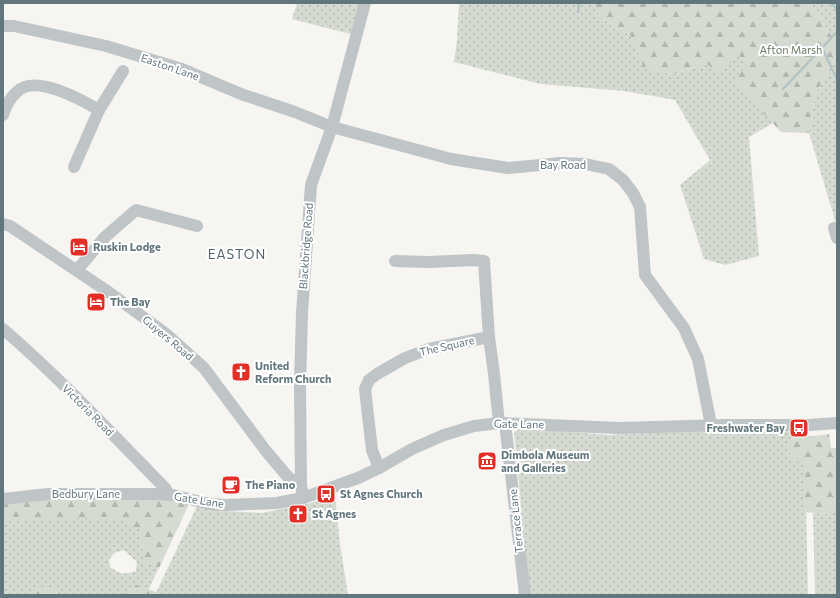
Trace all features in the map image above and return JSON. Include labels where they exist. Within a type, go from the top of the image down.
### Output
[{"type":"street","name":"Blackbridge Road","points":[[303,498],[301,485],[300,385],[302,313],[311,185],[332,127],[365,3]]},
{"type":"street","name":"Easton Lane","points":[[3,26],[14,26],[106,46],[159,62],[332,127]]},
{"type":"street","points":[[74,167],[99,110],[123,71]]},
{"type":"street","points":[[3,115],[8,102],[19,90],[34,85],[48,87],[74,95],[99,110]]},
{"type":"street","name":"Bay Road","points":[[332,127],[451,158],[508,168],[561,163],[585,164],[609,169],[623,180],[633,193],[640,207],[645,275],[684,328],[698,359],[711,425]]},
{"type":"street","points":[[77,270],[105,237],[136,210],[197,226]]},
{"type":"street","name":"Guyers Road","points":[[3,224],[10,226],[77,270],[165,333],[204,368],[288,477],[301,485]]},
{"type":"street","points":[[395,261],[484,261],[489,337]]},
{"type":"street","name":"Victoria Road","points":[[3,329],[25,348],[102,424],[165,488],[169,495]]},
{"type":"street","name":"The Square","points":[[379,468],[372,450],[365,389],[370,380],[377,374],[405,358],[429,349],[489,337],[502,423]]},
{"type":"street","name":"Gate Lane","points":[[169,495],[210,504],[240,505],[277,503],[303,498],[350,482],[379,468],[412,449],[444,435],[474,426],[502,423],[619,428],[711,425],[808,425],[837,423]]},
{"type":"street","name":"Terrace Lane","points":[[502,423],[525,595]]},
{"type":"street","name":"Bedbury Lane","points":[[3,499],[61,494],[169,495]]},
{"type":"green space","points":[[297,3],[363,3],[354,35],[292,19]]},
{"type":"green space","points":[[459,3],[592,3],[600,17],[630,35],[645,68],[673,74],[738,55],[750,61],[749,96],[773,123],[749,137],[759,256],[725,265],[704,259],[680,185],[710,160],[675,100],[624,91],[541,84],[454,62]]},
{"type":"green space","name":"Afton Marsh","points":[[592,3],[810,3],[837,44],[837,54],[815,96],[809,133],[781,132],[734,79],[750,61],[738,56],[719,73],[707,64],[673,74],[644,68],[630,35],[600,17]]},
{"type":"green space","points":[[810,3],[837,3],[837,44]]},
{"type":"green space","points":[[837,54],[837,227],[809,133],[815,96]]},
{"type":"green space","points":[[805,427],[802,437],[788,439],[805,462],[808,595],[530,595],[514,432],[521,428],[608,435]]},
{"type":"green space","points":[[829,434],[831,448],[837,448],[837,506],[828,514],[805,512],[805,462],[791,462],[788,439]]},
{"type":"green space","points":[[335,495],[340,544],[348,595],[155,595],[197,506],[225,511],[262,513],[310,503]]},
{"type":"green space","points":[[52,496],[169,497],[189,504],[159,568],[145,563],[141,544],[141,530],[122,520],[89,518],[47,519],[13,522],[3,520],[3,501]]},
{"type":"green space","points":[[169,497],[170,544],[146,595],[3,595],[3,501]],"holes":[[[124,550],[137,562],[136,571],[125,573],[119,572],[110,567],[109,560],[114,553]]]},
{"type":"green space","points":[[837,506],[837,595],[815,595],[813,513],[828,514]]},
{"type":"green space","points":[[136,585],[162,594],[124,595]]},
{"type":"green space","points":[[36,586],[57,588],[61,595],[29,595]]},
{"type":"waterway","points":[[578,12],[579,3]]},
{"type":"waterway","points":[[831,3],[837,9]]},
{"type":"waterway","points":[[783,89],[837,32]]},
{"type":"waterway","points":[[822,48],[837,79]]},
{"type":"place","name":"Ruskin Lodge","points":[[79,247]]},
{"type":"place","name":"The Bay","points":[[96,302]]},
{"type":"place","name":"United Reform Church","points":[[241,372]]},
{"type":"place","name":"Freshwater Bay","points":[[799,428]]},
{"type":"place","name":"Dimbola Museum and Galleries","points":[[487,461]]},
{"type":"place","name":"The Piano","points":[[231,485]]},
{"type":"place","name":"St Agnes Church","points":[[326,494]]},
{"type":"place","name":"St Agnes","points":[[298,514]]},
{"type":"district","name":"EASTON","points":[[237,254]]}]
